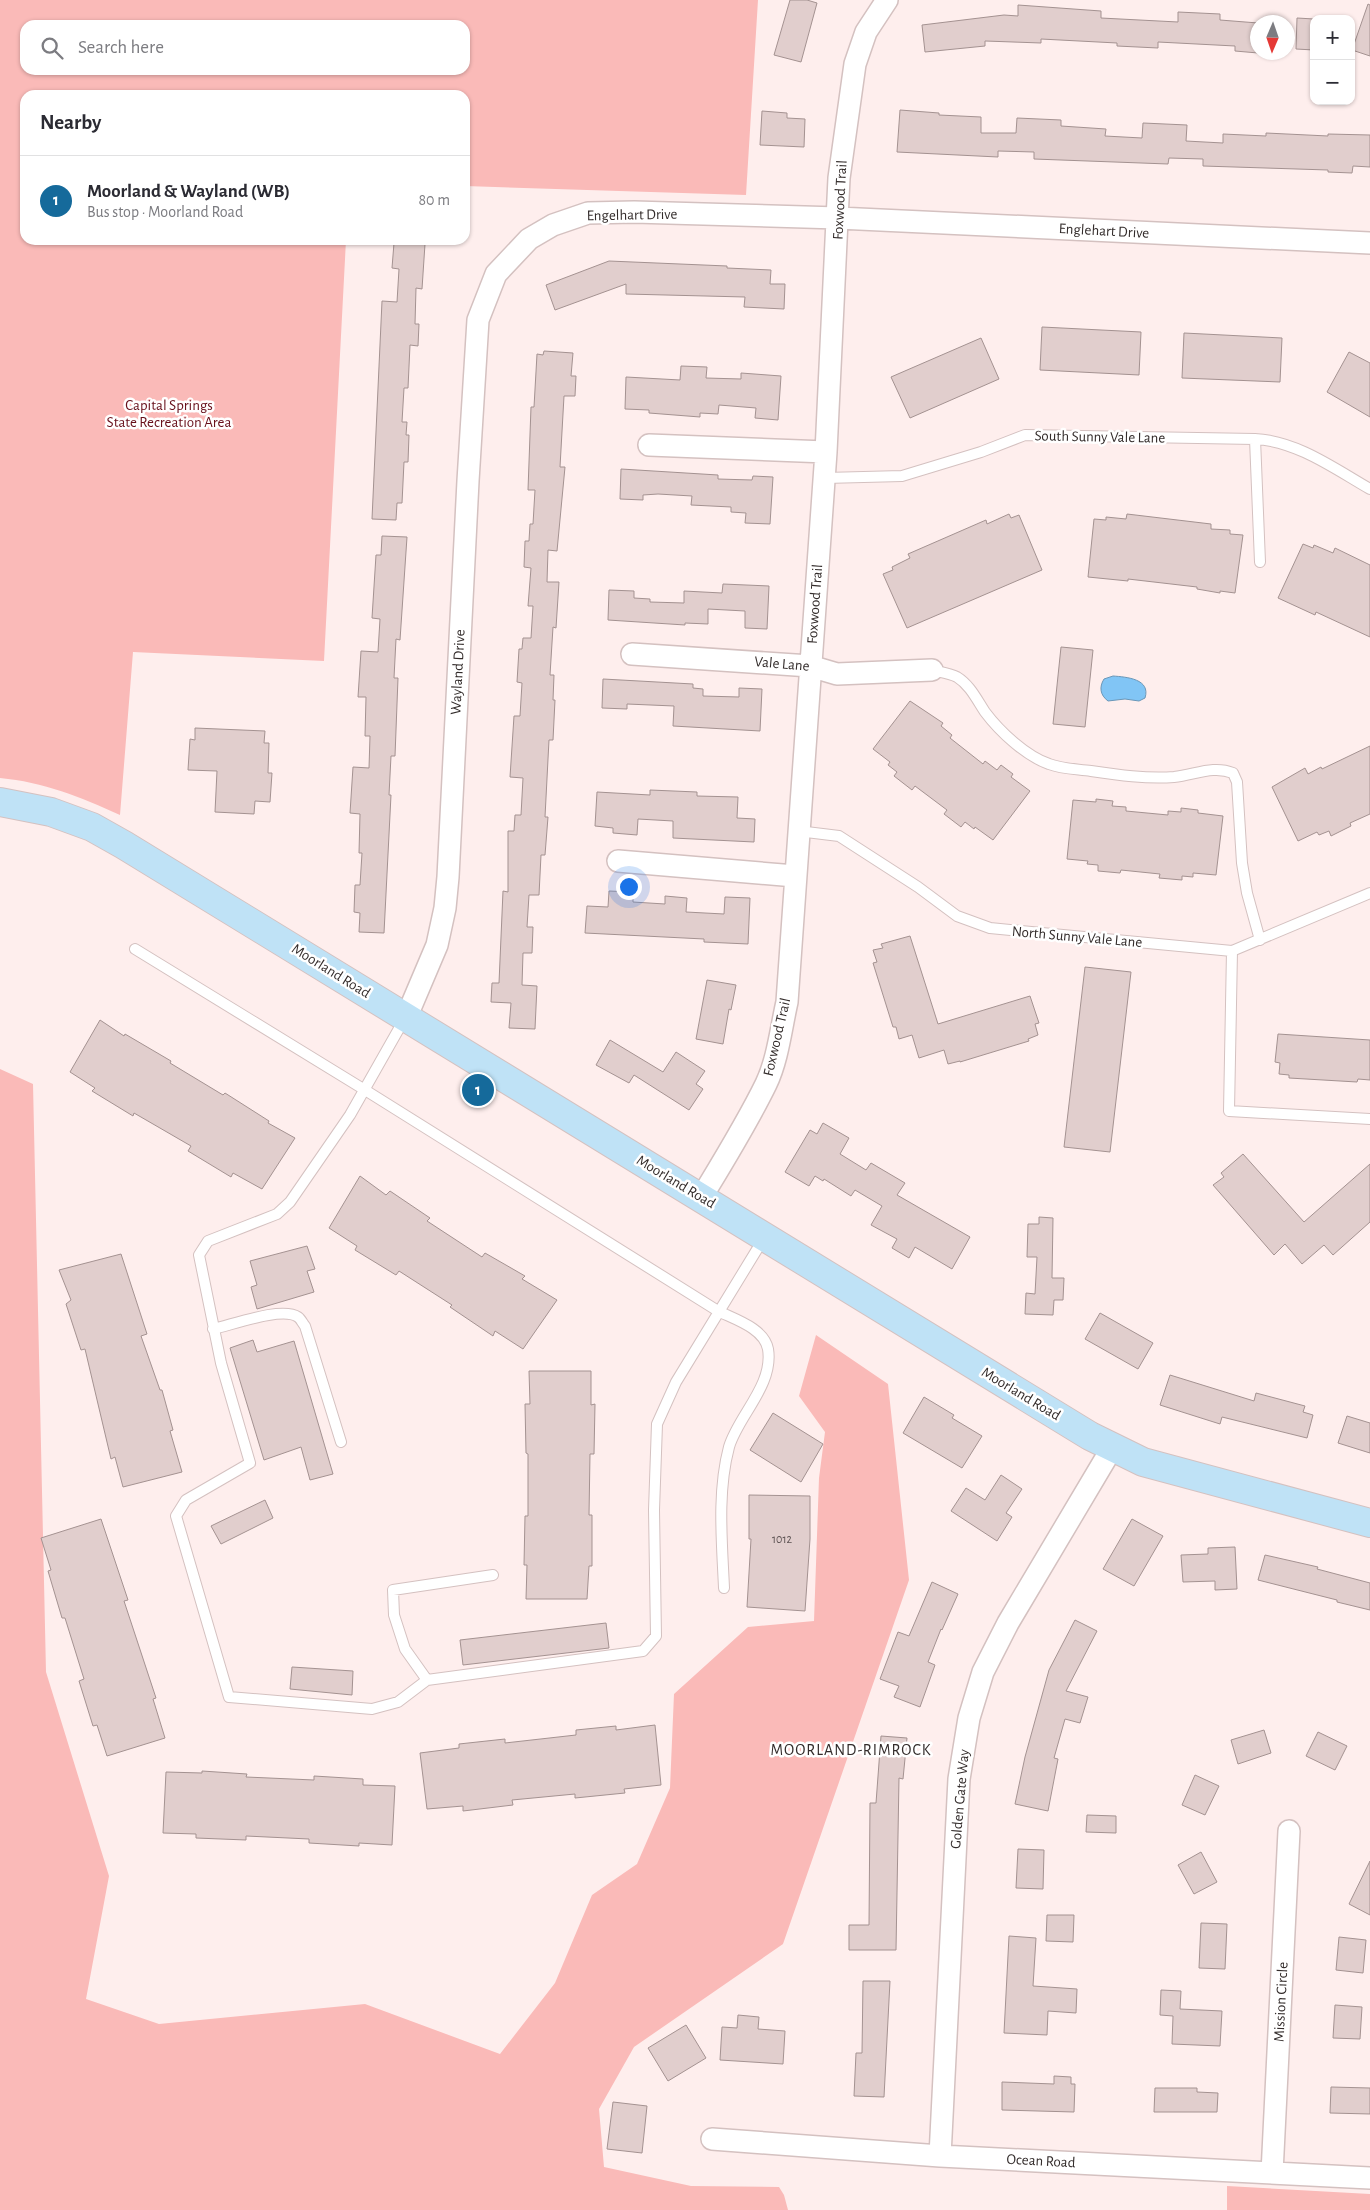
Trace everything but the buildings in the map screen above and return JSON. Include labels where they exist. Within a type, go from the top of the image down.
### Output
[{"type":"street","name":"Foxwood Trail","points":[[702,1198],[766,1083],[774,1062],[787,1002],[825,478],[839,178],[855,64],[866,32],[887,0]]},
{"type":"street","name":"Engelhart Drive","points":[[478,320],[496,274],[529,238],[553,225],[588,213],[634,212],[838,218]]},
{"type":"street","name":"Englehart Drive","points":[[838,218],[1370,243]]},
{"type":"street","name":"Wayland Drive","points":[[406,1018],[437,945],[447,885],[478,320]]},
{"type":"street","points":[[649,445],[826,452]]},
{"type":"street","name":"Vale Lane","points":[[632,654],[810,666],[837,674],[932,670]]},
{"type":"street","name":"Moorland Road","points":[[0,802],[51,812],[92,827],[191,885],[1112,1448],[1143,1462],[1370,1523]]},
{"type":"street","points":[[618,861],[795,876]]},
{"type":"street","name":"Golden Gate Way","points":[[940,2156],[958,1778],[969,1718],[983,1672],[1008,1623],[1112,1448]]},
{"type":"street","name":"Mission Circle","points":[[1272,2173],[1289,1831]]},
{"type":"street","name":"Ocean Road","points":[[712,2140],[940,2156],[1370,2178]]},
{"type":"lane","name":"South Sunny Vale Lane","points":[[825,478],[902,476],[982,452],[1025,435],[1256,439],[1304,451],[1370,489]]},
{"type":"lane","points":[[1256,439],[1260,562]]},
{"type":"lane","points":[[932,670],[955,675],[965,683],[987,715],[1014,742],[1030,756],[1050,765],[1125,776],[1154,778],[1177,777],[1208,770],[1224,769],[1234,773],[1238,782],[1242,863],[1247,893],[1260,940]]},
{"type":"lane","name":"North Sunny Vale Lane","points":[[798,831],[839,836],[918,887],[957,916],[990,928],[1232,951],[1370,893]]},
{"type":"lane","points":[[135,949],[365,1090],[718,1311],[752,1328],[763,1337],[768,1348],[767,1369],[756,1396],[730,1444],[725,1463],[721,1517],[724,1588]]},
{"type":"lane","points":[[1232,951],[1229,1111],[1370,1119]]},
{"type":"lane","points":[[406,1018],[350,1115],[290,1202],[277,1214],[208,1241],[199,1255],[214,1330],[250,1463],[186,1500],[176,1516],[229,1697],[372,1709],[398,1702],[427,1680],[643,1651],[656,1636],[654,1510],[656,1424],[676,1382],[765,1237]]},
{"type":"lane","points":[[214,1330],[276,1313],[298,1317],[305,1326],[341,1442]]},
{"type":"lane","points":[[427,1680],[405,1649],[394,1615],[393,1590],[493,1575]]},
{"type":"green space","name":"Capital Springs State Recreation Area","points":[[0,0],[758,0],[746,195],[470,186],[470,90],[20,90],[20,245],[346,245],[324,661],[133,652],[120,815],[61,791],[0,778]]},
{"type":"green space","points":[[0,1069],[33,1084],[46,1672],[109,1876],[86,1999],[159,2024],[365,2004],[500,2054],[555,1983],[592,1895],[637,1864],[670,1788],[674,1694],[748,1627],[814,1621],[819,1478],[825,1432],[799,1396],[816,1335],[888,1384],[909,1580],[783,1944],[634,2047],[599,2109],[604,2167],[691,2186],[779,2187],[784,2195],[788,2210],[0,2210]]},
{"type":"green space","points":[[1227,2186],[1370,2194],[1370,2210],[1227,2210]]},
{"type":"water","points":[[1113,676],[1131,678],[1141,683],[1146,692],[1145,698],[1139,701],[1125,699],[1108,701],[1105,699],[1101,691],[1101,685],[1104,679]]},
{"type":"place","name":"Moorland & Wayland (WB)","points":[[478,1090]]},
{"type":"district","name":"MOORLAND-RIMROCK","points":[[851,1750]]}]
